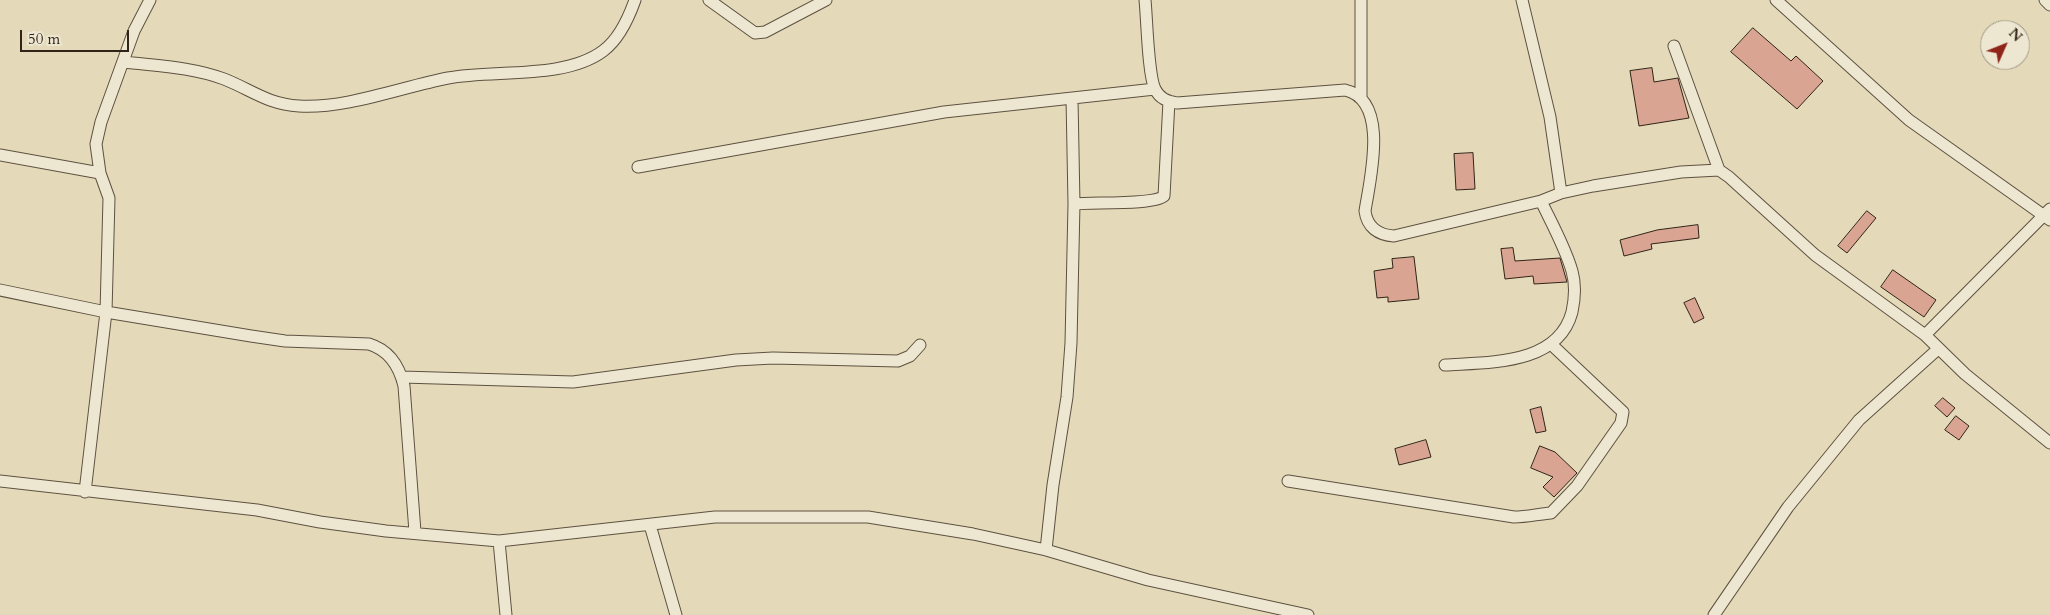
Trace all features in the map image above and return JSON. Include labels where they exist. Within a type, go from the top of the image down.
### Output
[{"type":"street","points":[[85,492],[106,312],[109,198],[100,173],[96,144],[101,122],[134,31],[150,0]]},
{"type":"street","points":[[124,62],[197,71],[226,80],[272,102],[299,106],[329,105],[450,78],[531,72],[582,62],[604,51],[615,38],[635,0]]},
{"type":"street","points":[[708,0],[755,33],[765,32],[826,0]]},
{"type":"street","points":[[1145,0],[1155,89],[1164,100],[1177,103],[1345,90],[1354,92],[1362,98],[1368,106],[1372,118],[1374,152],[1365,211],[1366,219],[1377,232],[1394,236],[1542,201],[1562,193],[1681,172],[1719,170]]},
{"type":"street","points":[[1361,0],[1362,98]]},
{"type":"street","points":[[1522,0],[1550,117],[1562,193]]},
{"type":"street","points":[[1776,0],[1909,120],[2009,193],[2048,215],[1925,335]]},
{"type":"street","points":[[2045,0],[2050,5]]},
{"type":"street","points":[[1674,46],[1719,170],[1815,255],[1925,335],[1965,374],[2050,444]]},
{"type":"street","points":[[638,166],[944,112],[1155,89]]},
{"type":"street","points":[[1046,550],[1053,485],[1068,388],[1074,204],[1072,98]]},
{"type":"street","points":[[1074,204],[1095,201],[1154,201],[1164,196],[1169,102]]},
{"type":"street","points":[[0,155],[100,173]]},
{"type":"street","points":[[1446,365],[1502,361],[1537,352],[1552,345],[1564,333],[1569,322],[1575,290],[1572,271],[1542,201]]},
{"type":"street","points":[[0,290],[106,312],[285,341],[369,344],[379,347],[399,368],[402,377],[409,438],[415,532]]},
{"type":"street","points":[[402,377],[574,382],[736,360],[773,358],[898,361],[910,356],[920,345]]},
{"type":"street","points":[[1288,481],[1514,516],[1525,517],[1533,514],[1551,513],[1577,486],[1621,423],[1623,412],[1552,345]]},
{"type":"street","points":[[1714,615],[1788,506],[1859,420],[1938,349]]},
{"type":"street","points":[[0,481],[258,510],[320,522],[499,541],[650,526],[715,517],[868,517],[973,534],[1046,550],[1148,580],[1308,615]]},
{"type":"street","points":[[650,526],[676,615]]},
{"type":"street","points":[[499,541],[506,615]]},
{"type":"building","points":[[1753,28],[1791,61],[1796,56],[1823,81],[1797,109],[1731,52]]},
{"type":"building","points":[[1652,68],[1654,82],[1678,78],[1689,118],[1639,126],[1630,71]]},
{"type":"building","points":[[1473,153],[1475,189],[1456,190],[1454,154]]},
{"type":"building","points":[[1867,211],[1876,218],[1847,253],[1838,246]]},
{"type":"building","points":[[1698,225],[1699,238],[1651,244],[1652,249],[1624,256],[1620,240],[1657,230]]},
{"type":"building","points":[[1513,248],[1515,261],[1560,258],[1567,282],[1534,284],[1533,276],[1505,279],[1501,249]]},
{"type":"building","points":[[1414,257],[1419,299],[1388,302],[1388,297],[1377,298],[1374,271],[1393,268],[1392,259]]},
{"type":"building","points":[[1893,270],[1936,300],[1924,317],[1881,287]]},
{"type":"building","points":[[1695,298],[1704,318],[1694,323],[1684,303]]},
{"type":"building","points":[[1943,398],[1955,408],[1947,417],[1935,406]]},
{"type":"building","points":[[1541,407],[1546,431],[1536,433],[1530,410]]},
{"type":"building","points":[[1956,416],[1969,426],[1959,440],[1945,430]]},
{"type":"building","points":[[1426,440],[1431,457],[1399,465],[1395,449]]},
{"type":"building","points":[[1540,446],[1555,452],[1577,473],[1554,497],[1543,487],[1553,477],[1531,468]]}]
